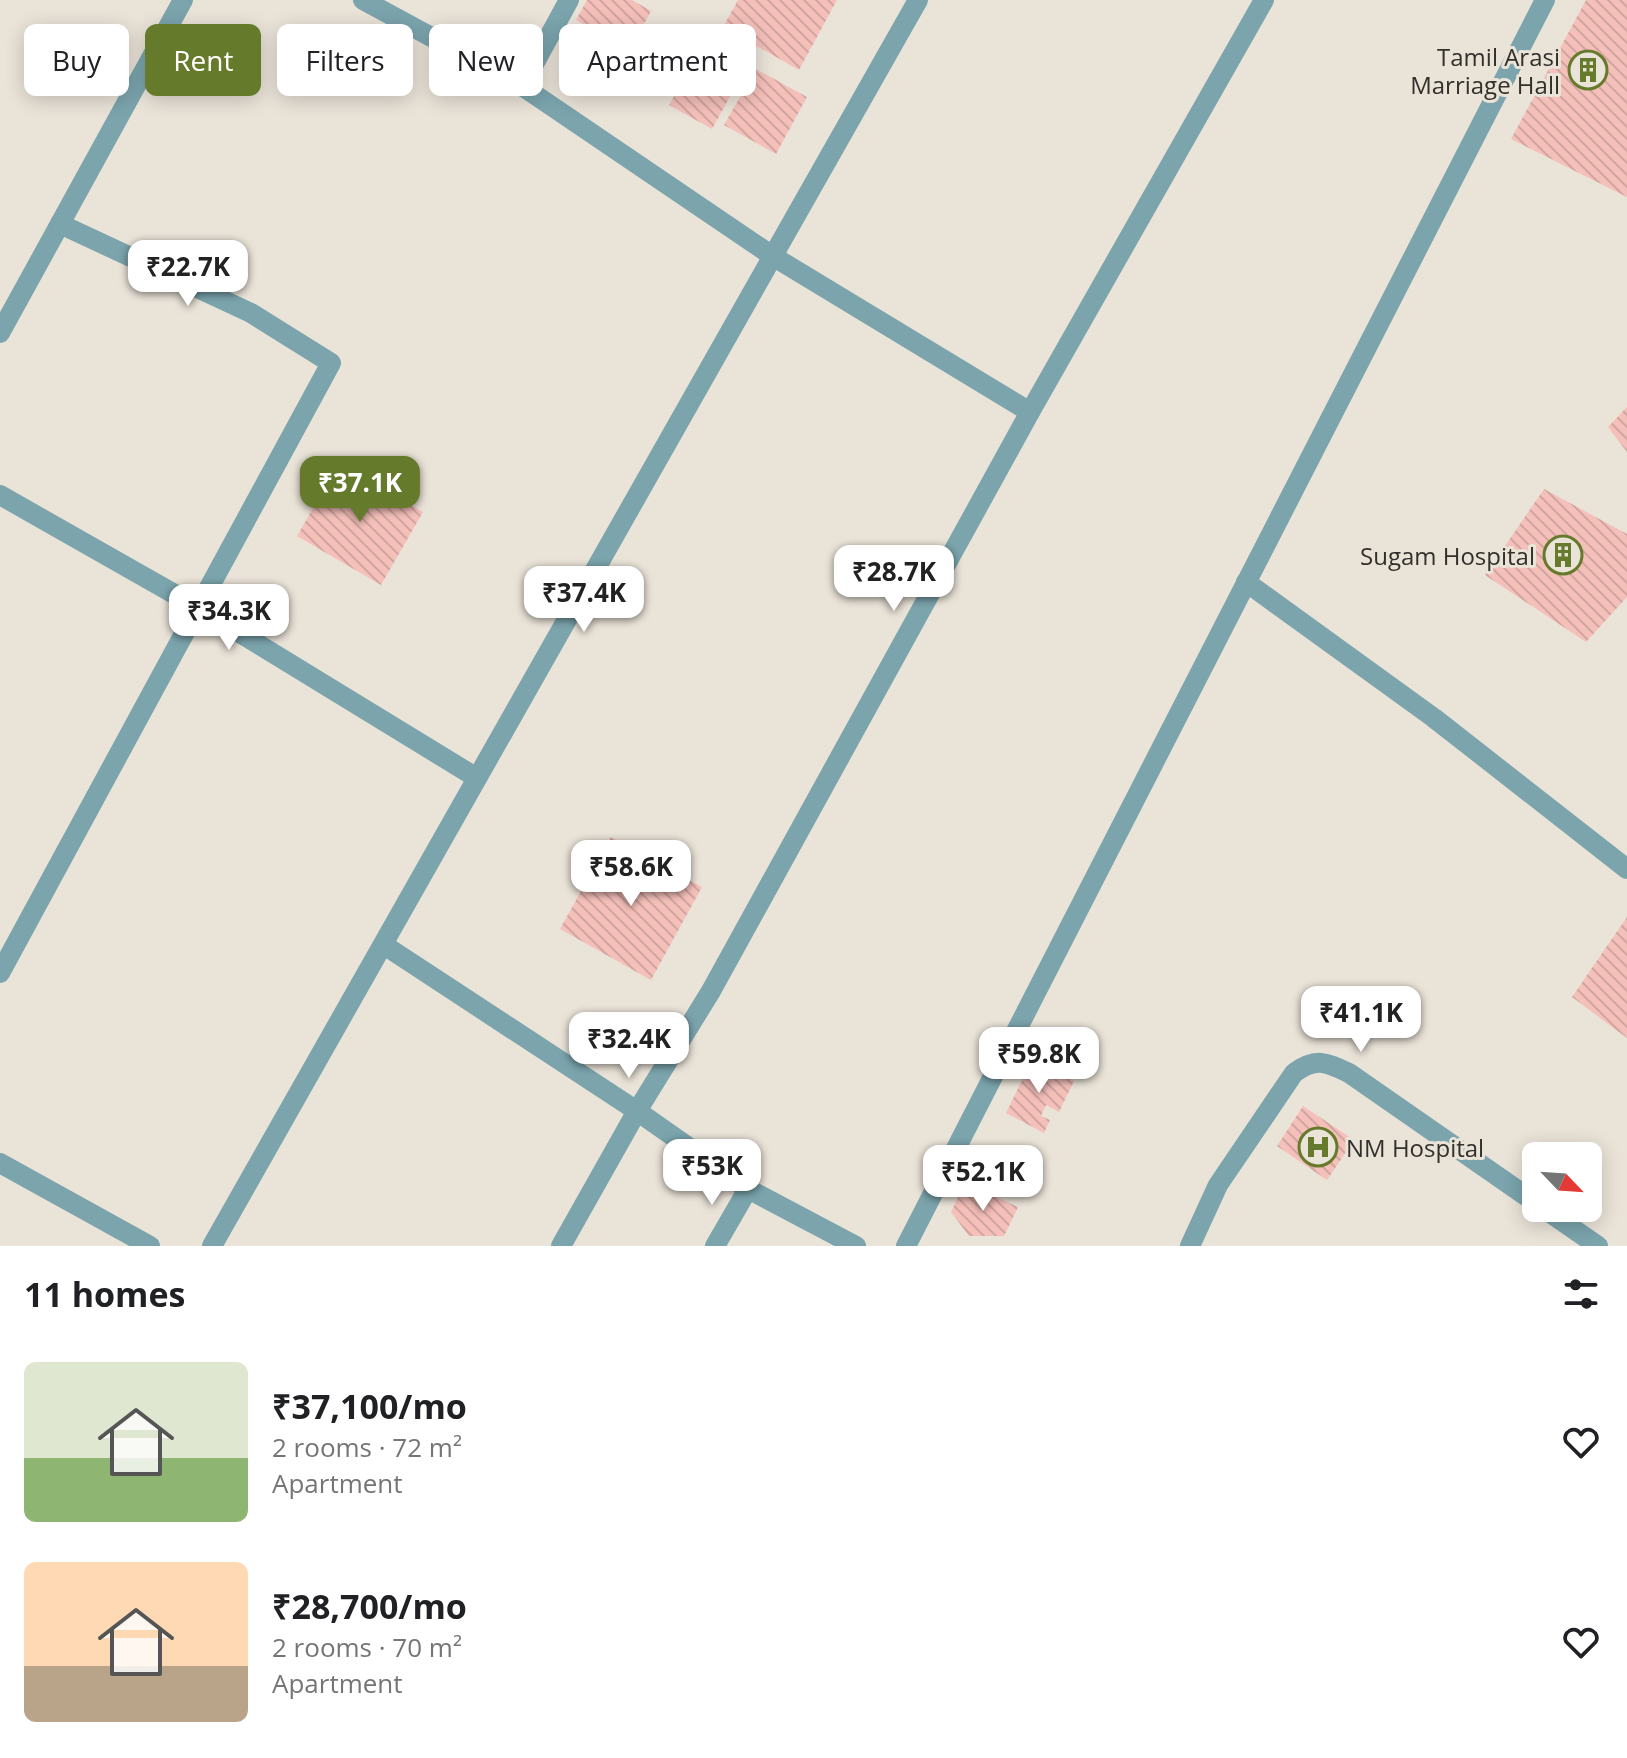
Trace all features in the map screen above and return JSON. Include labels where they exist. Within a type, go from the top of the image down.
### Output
[{"type":"street","points":[[0,333],[183,0]]},
{"type":"street","points":[[363,0],[429,36]]},
{"type":"street","points":[[543,48],[569,0]]},
{"type":"street","points":[[212,1246],[918,0]]},
{"type":"street","points":[[561,1246],[637,1111],[711,991],[1030,412],[1264,0]]},
{"type":"street","points":[[906,1246],[1545,0]]},
{"type":"street","points":[[537,96],[774,257],[1030,412]]},
{"type":"street","points":[[0,973],[331,363],[251,313],[60,224]]},
{"type":"street","points":[[0,495],[199,608],[477,778]]},
{"type":"street","points":[[1246,582],[1434,718],[1627,869]]},
{"type":"street","points":[[384,945],[637,1111],[748,1189],[856,1246]]},
{"type":"street","points":[[1190,1246],[1218,1185],[1294,1073],[1308,1063],[1328,1063],[1349,1073],[1522,1193]]},
{"type":"street","points":[[0,1163],[150,1246]]},
{"type":"street","points":[[715,1246],[748,1189]]},
{"type":"street","points":[[1563,1222],[1598,1246]]},
{"type":"building","points":[[587,0],[632,0],[651,11],[644,24],[583,24],[576,20]]},
{"type":"building","points":[[738,0],[837,0],[799,70],[756,46],[756,24],[725,24]]},
{"type":"building","name":"Tamil Arasi Marriage Hall","points":[[1586,0],[1627,0],[1627,197],[1511,139]]},
{"type":"building","points":[[756,69],[807,97],[776,154],[724,125],[741,96],[756,96]]},
{"type":"building","points":[[674,96],[730,96],[712,129],[669,105]]},
{"type":"building","points":[[1627,407],[1627,452],[1608,427]]},
{"type":"building","points":[[339,463],[423,512],[381,585],[297,536]]},
{"type":"building","name":"Sugam Hospital","points":[[1544,489],[1627,534],[1627,597],[1586,642],[1485,575]]},
{"type":"building","points":[[611,837],[702,887],[651,980],[560,929]]},
{"type":"building","points":[[1627,917],[1627,1038],[1572,997]]},
{"type":"building","points":[[1032,1060],[1074,1081],[1059,1112],[1046,1105],[1041,1116],[1050,1120],[1044,1133],[1006,1113]]},
{"type":"building","points":[[1303,1106],[1354,1140],[1327,1180],[1277,1146]]},
{"type":"building","points":[[989,1148],[1031,1166],[1017,1196],[992,1185],[993,1176],[980,1170]]},
{"type":"building","points":[[965,1183],[1018,1207],[1004,1236],[969,1236],[951,1212]]},
{"type":"place","name":"Tamil Arasi Marriage Hall","points":[[1588,70]]},
{"type":"place","name":"Sugam Hospital","points":[[1563,555]]},
{"type":"place","name":"NM Hospital","points":[[1318,1147]]}]
